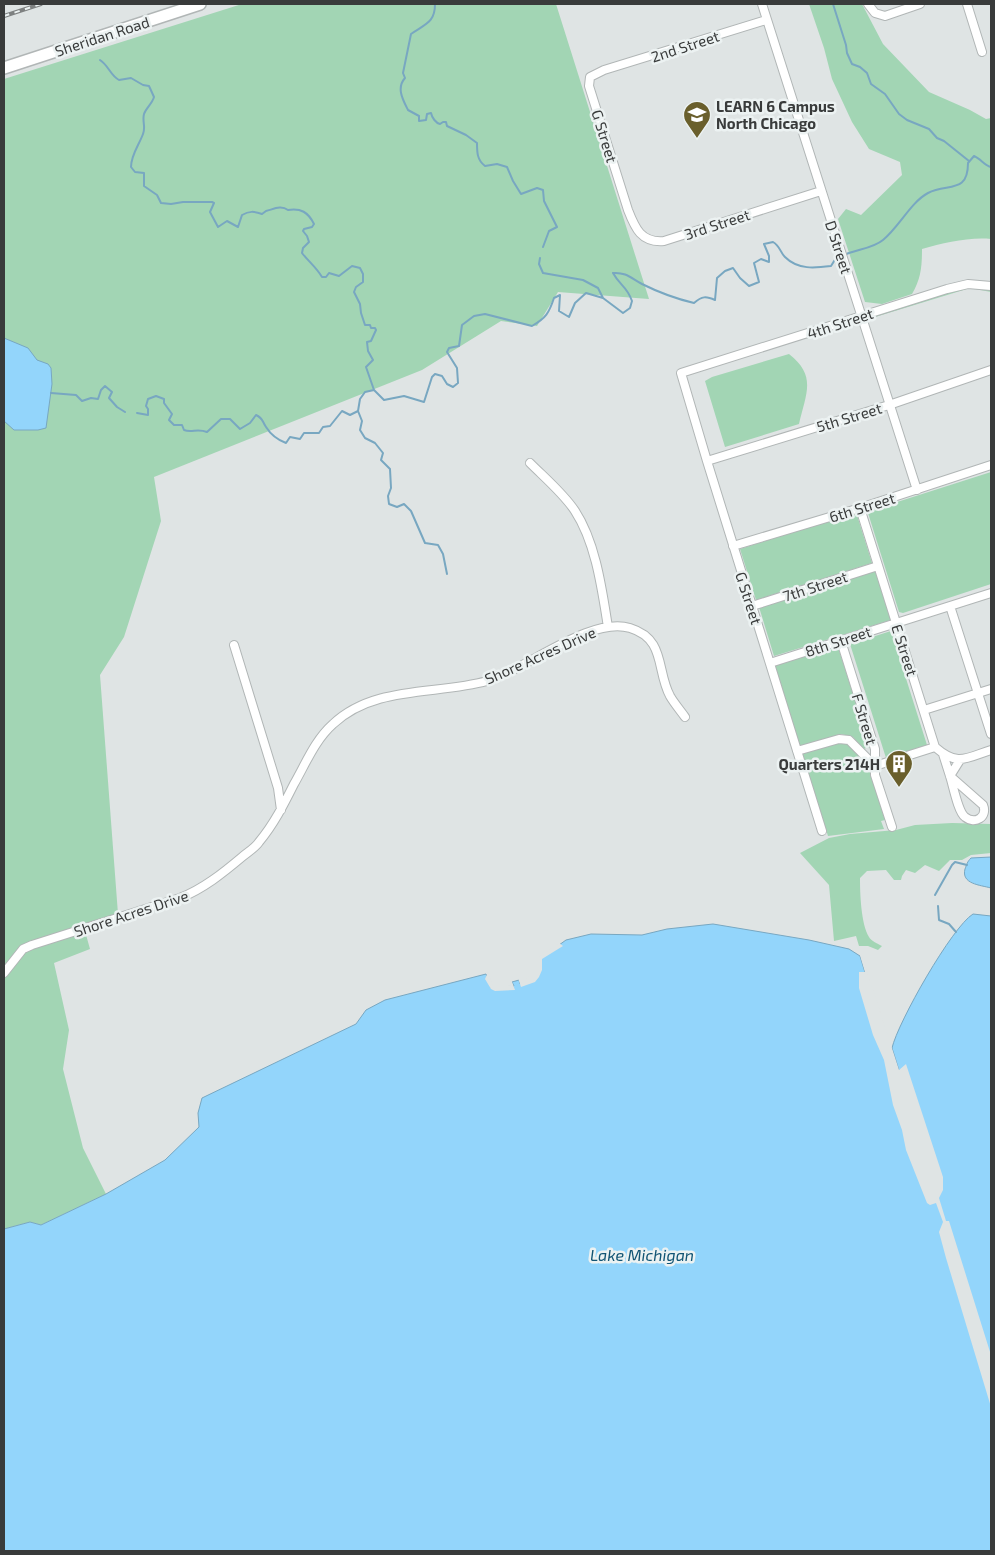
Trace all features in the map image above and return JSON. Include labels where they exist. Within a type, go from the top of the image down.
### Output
[{"type":"main road","name":"Sheridan Road","points":[[4,68],[200,4]]},
{"type":"street","name":"D Street","points":[[762,4],[917,490]]},
{"type":"street","points":[[868,4],[875,13],[885,16],[920,4]]},
{"type":"street","points":[[967,4],[982,52]]},
{"type":"street","name":"2nd Street","points":[[604,70],[632,63],[766,20]]},
{"type":"street","name":"G Street","points":[[604,70],[590,77],[589,86],[628,210]]},
{"type":"street","name":"3rd Street","points":[[628,210],[642,236],[655,242],[664,241],[821,190]]},
{"type":"street","name":"4th Street","points":[[690,370],[954,287],[968,284],[991,286]]},
{"type":"street","name":"G Street","points":[[690,370],[681,373],[822,832]]},
{"type":"street","name":"5th Street","points":[[707,462],[889,405],[991,370]]},
{"type":"street","points":[[530,463],[574,509],[582,523],[599,578],[608,627]]},
{"type":"street","name":"6th Street","points":[[733,546],[860,508],[991,465]]},
{"type":"street","name":"E Street","points":[[860,508],[935,747]]},
{"type":"street","name":"7th Street","points":[[752,606],[878,566]]},
{"type":"street","name":"8th Street","points":[[770,663],[991,593]]},
{"type":"street","points":[[950,606],[991,734]]},
{"type":"street","name":"Shore Acres Drive","points":[[4,973],[23,949],[195,892],[228,869],[258,844],[281,810],[320,739],[334,722],[351,711],[372,702],[401,694],[487,681],[579,636],[616,626],[630,628],[642,634],[651,642],[661,663],[670,696],[685,717]]},
{"type":"street","name":"F Street","points":[[841,641],[875,749],[875,775],[892,827]]},
{"type":"street","points":[[234,645],[278,788],[281,810]]},
{"type":"street","points":[[924,710],[991,689]]},
{"type":"street","points":[[797,751],[839,738],[849,740],[875,766],[935,747],[953,760],[960,760],[991,750]]},
{"type":"street","points":[[943,754],[962,814],[970,820],[978,820],[983,817],[985,812],[983,805],[950,776]]},
{"type":"street","points":[[950,776],[960,760]]},
{"type":"green space","points":[[242,4],[556,4],[649,299],[558,292],[537,326],[501,321],[422,370],[154,477],[161,521],[124,637],[100,675],[118,914],[83,924],[90,949],[54,963],[69,1030],[63,1069],[83,1148],[106,1194],[41,1225],[30,1222],[4,1229],[4,79]]},
{"type":"green space","points":[[809,4],[862,4],[883,44],[929,92],[986,119],[991,118],[991,239],[965,240],[922,249],[920,272],[912,294],[882,304],[865,302],[838,219],[846,209],[861,215],[902,175],[900,162],[869,149],[852,122],[832,79]]},
{"type":"green space","points":[[967,287],[991,289],[991,292],[970,288],[872,318],[872,317]]},
{"type":"green space","points":[[789,354],[798,362],[806,378],[806,394],[799,424],[725,447],[705,381],[712,377]]},
{"type":"green space","points":[[991,472],[991,584],[903,613],[899,612],[868,513],[869,511]]},
{"type":"green space","points":[[856,512],[872,563],[756,600],[740,549]]},
{"type":"green space","points":[[876,571],[891,620],[774,656],[759,607]]},
{"type":"green space","points":[[891,631],[927,745],[886,758],[850,644]]},
{"type":"green space","points":[[837,644],[870,747],[863,749],[853,737],[841,734],[800,747],[774,664]]},
{"type":"green space","points":[[840,741],[850,745],[865,762],[875,786],[885,820],[881,821],[884,829],[828,836],[802,753]]},
{"type":"green space","points":[[952,823],[991,824],[991,853],[971,855],[962,860],[950,860],[939,871],[925,865],[915,873],[906,870],[901,880],[894,880],[886,870],[867,871],[860,878],[863,917],[869,937],[882,946],[878,950],[868,946],[859,946],[856,936],[834,941],[829,885],[800,853],[829,838],[896,830],[915,825]]},
{"type":"water","points":[[4,338],[28,348],[37,360],[48,364],[51,368],[52,384],[46,428],[14,430],[4,421]]},
{"type":"water","points":[[991,857],[991,888],[972,883],[966,878],[965,869],[971,858]]},
{"type":"water","name":"Lake Michigan","points":[[973,914],[991,916],[991,1551],[4,1551],[4,1229],[30,1222],[41,1225],[106,1194],[165,1160],[199,1127],[198,1113],[202,1098],[356,1024],[366,1010],[385,1000],[486,974],[491,988],[514,986],[512,982],[519,980],[520,984],[535,976],[541,958],[566,940],[591,934],[642,935],[667,929],[713,924],[809,940],[849,949],[860,956],[918,1146],[922,1144],[892,1048],[904,1018],[927,976],[952,937]]},
{"type":"pier","points":[[559,943],[563,946],[542,959],[542,970],[535,982],[521,987],[518,978],[522,980],[533,975],[539,957]]},
{"type":"pier","points":[[859,952],[861,953],[899,1070],[906,1064],[943,1177],[943,1190],[939,1198],[946,1221],[949,1221],[991,1355],[991,1407],[939,1232],[943,1222],[936,1203],[930,1205],[927,1203],[906,1150],[902,1130],[893,1105],[884,1060],[873,1035],[859,988],[859,972],[865,972]]},
{"type":"pier","points":[[488,972],[493,986],[511,985],[510,982],[512,982],[515,990],[495,991],[491,989],[485,979]]},
{"type":"waterway","points":[[435,4],[435,10],[431,19],[411,34],[403,73],[405,78],[401,86],[404,102],[408,110],[419,116],[419,121],[426,120],[427,114],[431,113],[437,123],[446,122],[447,126],[466,135],[477,143],[478,156],[482,164],[485,166],[497,164],[507,167],[521,194],[537,188],[543,190],[544,201],[557,227],[549,231],[543,247]]},
{"type":"waterway","points":[[833,4],[852,64],[860,67],[867,73],[871,84],[885,94],[899,114],[907,120],[929,129],[937,138],[944,141],[969,161]]},
{"type":"waterway","points":[[100,60],[119,80],[131,78],[143,85],[149,86],[154,97],[144,114],[144,131],[134,154],[131,167],[135,172],[144,173],[144,186],[157,195],[161,203],[212,202],[214,203],[210,212],[218,227],[227,221],[238,227],[242,215],[249,212],[262,214],[275,208],[300,210],[307,214],[314,224],[303,231],[309,242],[303,248],[302,253],[322,277],[326,277],[329,273],[339,276],[352,266],[360,268],[363,274],[363,282],[356,287],[354,292],[360,304],[365,325],[370,325],[371,328],[376,330],[371,341],[367,342],[368,351],[373,360],[366,367],[374,390],[384,400],[404,396],[424,402],[432,377],[435,374],[442,376],[447,384],[453,387],[458,383],[457,368],[447,352],[449,348],[459,346],[462,325],[474,316],[485,314],[532,326],[544,318],[554,298],[560,295],[559,311],[569,317],[575,303],[586,293],[603,298]]},
{"type":"waterway","points":[[844,255],[883,240],[916,202],[928,193],[961,183],[965,179],[968,163],[974,156],[991,167]]},
{"type":"waterway","points":[[540,258],[539,264],[543,273],[583,280],[598,288],[603,298],[623,313],[630,308],[632,301],[628,292],[613,273],[625,274],[654,290],[694,303],[704,297],[715,300],[717,278],[725,271],[733,268],[749,286],[759,282],[754,263],[761,259],[769,262],[769,256],[764,244],[773,242],[785,257],[801,266],[831,266],[836,258],[840,257]]},
{"type":"waterway","points":[[51,393],[76,395],[82,401],[91,398],[98,399],[101,390],[105,386],[112,392],[109,398],[117,407],[125,412]]},
{"type":"waterway","points":[[137,413],[148,415],[146,406],[148,399],[156,396],[164,399],[164,403],[172,414],[169,420],[174,425],[182,425],[184,430],[187,431],[200,430],[207,432],[221,419],[230,419],[240,429],[250,423],[256,415],[272,435],[286,443],[290,437],[300,439],[304,433],[319,433],[323,427],[330,426],[342,411],[350,415],[358,411],[360,399],[365,392],[374,390]]},
{"type":"waterway","points":[[358,411],[362,421],[360,430],[365,438],[375,443],[383,453],[381,460],[390,469],[391,488],[388,496],[389,504],[397,507],[404,504],[411,511],[425,543],[438,545],[443,554],[447,574]]},
{"type":"waterway","points":[[935,895],[955,862],[967,865]]},
{"type":"waterway","points":[[938,906],[939,920],[949,924],[956,932]]},
{"type":"railway","points":[[4,16],[41,4]]},
{"type":"place","name":"LEARN 6 Campus North Chicago","points":[[697,139]]},
{"type":"place","name":"Quarters 214H","points":[[899,788]]}]
